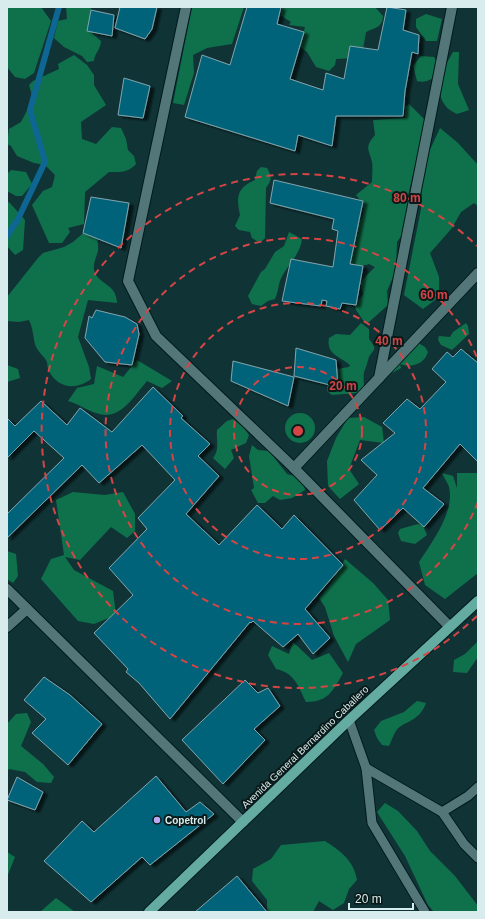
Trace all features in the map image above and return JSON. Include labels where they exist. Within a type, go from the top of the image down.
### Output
[{"type":"main road","name":"Avenida General Bernardino Caballero","points":[[149,912],[349,720],[478,601]]},
{"type":"street","points":[[186,7],[128,281],[156,336],[294,468],[450,627]]},
{"type":"street","points":[[379,378],[452,7]]},
{"type":"street","points":[[294,468],[478,273]]},
{"type":"street","points":[[7,589],[243,822]]},
{"type":"street","points":[[7,626],[27,609]]},
{"type":"lane","points":[[349,720],[366,768],[372,823],[426,912]]},
{"type":"lane","points":[[366,768],[442,812],[464,844],[478,858]]},
{"type":"lane","points":[[442,812],[462,800],[478,786]]},
{"type":"green space","points":[[7,7],[41,7],[51,21],[34,73],[25,79],[15,77],[7,67]]},
{"type":"green space","points":[[66,7],[91,7],[91,26],[94,35],[101,41],[94,61],[87,62],[82,56],[64,47],[54,38],[58,21],[67,19]]},
{"type":"green space","points":[[192,7],[244,7],[232,44],[207,48],[193,55],[194,73],[184,105],[173,103]]},
{"type":"green space","points":[[283,7],[375,7],[383,16],[380,25],[366,32],[363,49],[355,58],[336,59],[335,65],[329,71],[316,67],[307,52],[300,47],[305,27],[289,25],[291,22],[280,15]]},
{"type":"green space","points":[[426,14],[442,19],[437,41],[426,41],[416,27],[416,19]]},
{"type":"green space","points":[[453,52],[459,52],[458,84],[469,110],[457,114],[446,106],[440,92],[443,71]]},
{"type":"green space","points":[[74,55],[87,65],[94,75],[94,85],[106,105],[81,122],[82,139],[96,144],[112,127],[121,128],[126,139],[128,150],[134,156],[136,164],[127,170],[120,172],[109,172],[85,192],[84,224],[68,228],[70,232],[62,243],[49,243],[32,205],[43,191],[52,187],[55,175],[45,165],[34,163],[17,156],[11,146],[7,144],[9,129],[21,122],[33,99],[29,85],[33,81],[59,69],[58,64]]},
{"type":"green space","points":[[421,56],[434,57],[437,62],[436,76],[422,82],[417,81],[413,66]]},
{"type":"green space","points":[[409,104],[426,121],[424,148],[417,158],[407,200],[410,205],[404,232],[397,242],[396,270],[387,291],[388,305],[369,322],[365,323],[356,310],[355,305],[363,294],[360,282],[375,267],[369,264],[357,265],[346,259],[351,238],[363,214],[363,205],[356,195],[372,182],[372,164],[368,146],[375,135],[373,120],[405,118],[405,107]]},
{"type":"green space","points":[[440,128],[458,143],[478,165],[478,206],[474,203],[461,212],[452,228],[430,253],[439,277],[439,297],[423,309],[404,295],[421,209],[422,184],[429,152]]},
{"type":"green space","points":[[261,167],[267,168],[271,178],[266,188],[265,238],[260,243],[252,238],[250,232],[239,230],[235,226],[240,215],[238,203],[239,193],[244,186],[255,180],[257,171]]},
{"type":"green space","points":[[11,170],[26,172],[32,184],[22,196],[16,196],[7,191],[7,174]]},
{"type":"green space","points":[[9,202],[25,220],[23,250],[15,255],[7,246],[7,203]]},
{"type":"green space","points":[[88,229],[97,232],[98,251],[94,263],[96,275],[112,289],[117,303],[88,300],[78,337],[89,367],[91,379],[80,385],[68,386],[57,381],[49,371],[46,360],[38,351],[34,341],[29,320],[19,322],[7,321],[7,297],[43,253],[64,247],[73,242]]},
{"type":"green space","points":[[289,232],[302,239],[301,245],[281,278],[275,299],[268,301],[261,306],[252,304],[248,296],[261,272],[265,269],[275,252],[284,246]]},
{"type":"green space","points":[[361,323],[369,329],[369,339],[374,346],[374,351],[369,357],[364,372],[364,388],[357,393],[332,395],[327,391],[327,382],[337,369],[349,367],[350,365],[332,352],[329,344],[329,338],[336,334],[350,335]]},
{"type":"green space","points":[[466,323],[469,334],[452,350],[441,345],[438,340],[439,336],[450,337],[453,332]]},
{"type":"green space","points":[[418,343],[425,347],[428,352],[420,363],[408,366],[400,364],[401,368],[379,378]]},
{"type":"green space","points":[[137,360],[172,381],[162,388],[147,381],[131,401],[119,411],[112,414],[105,415],[96,413],[68,401],[77,388],[94,384],[97,366],[123,377]]},
{"type":"green space","points":[[7,365],[18,369],[20,378],[7,382]]},
{"type":"green space","points":[[300,413],[311,417],[315,428],[311,439],[300,443],[289,439],[285,428],[289,417]]},
{"type":"green space","points":[[364,417],[382,427],[384,443],[360,440],[349,469],[359,484],[340,499],[328,486],[327,461],[336,438],[348,418]]},
{"type":"green space","points":[[233,419],[243,427],[249,435],[246,443],[231,450],[234,458],[225,469],[213,458],[217,448],[217,430],[227,421]]},
{"type":"green space","points":[[252,445],[258,450],[269,451],[287,474],[302,479],[305,490],[292,498],[280,500],[273,496],[265,503],[258,503],[251,490],[254,488],[249,456]]},
{"type":"green space","points":[[442,473],[453,476],[457,488],[457,473],[478,473],[478,573],[445,599],[425,585],[419,562],[436,536],[446,516],[449,506],[449,487]]},
{"type":"green space","points":[[73,492],[105,495],[123,492],[135,514],[135,531],[127,538],[111,527],[80,560],[65,557],[74,570],[113,591],[116,615],[94,624],[78,621],[41,579],[51,559],[64,555],[56,500]]},
{"type":"green space","points":[[418,524],[423,526],[427,535],[415,544],[401,541],[398,533],[400,529]]},
{"type":"green space","points":[[7,551],[16,554],[18,576],[13,583],[7,579]]},
{"type":"green space","points":[[345,559],[373,583],[388,600],[390,620],[356,644],[348,662],[334,636],[325,607],[319,598],[331,583]]},
{"type":"green space","points":[[478,641],[478,657],[467,673],[453,672],[454,660],[465,654]]},
{"type":"green space","points":[[293,642],[312,660],[329,653],[343,673],[333,690],[320,700],[306,702],[292,677],[276,669],[268,655],[272,646],[289,654]]},
{"type":"green space","points":[[417,701],[426,703],[423,710],[415,718],[402,725],[396,731],[389,746],[382,745],[374,730],[381,721],[404,712]]},
{"type":"green space","points":[[27,713],[31,722],[21,746],[43,764],[54,777],[51,783],[37,782],[25,772],[9,769],[7,772],[7,724],[16,714]]},
{"type":"green space","points":[[385,803],[398,811],[417,831],[430,851],[455,876],[478,906],[478,912],[434,912],[428,905],[405,856],[377,812]]},
{"type":"green space","points":[[325,841],[346,857],[355,873],[357,880],[349,889],[344,903],[333,910],[319,901],[313,912],[267,912],[267,900],[252,881],[253,869],[271,859],[281,845]]},
{"type":"green space","points":[[7,852],[15,857],[7,877]]},
{"type":"green space","points":[[56,898],[75,912],[40,912]]},
{"type":"building","points":[[120,7],[157,7],[152,29],[145,39],[115,28]]},
{"type":"building","points":[[247,7],[281,7],[277,24],[304,32],[290,79],[323,90],[326,73],[344,79],[350,46],[378,50],[387,7],[406,10],[403,30],[419,35],[418,54],[412,52],[405,91],[403,116],[336,116],[332,146],[298,135],[295,151],[185,117],[202,55],[230,65]]},
{"type":"building","points":[[91,10],[114,15],[112,36],[87,31]]},
{"type":"building","points":[[124,78],[150,86],[143,118],[118,115]]},
{"type":"building","points":[[274,180],[363,201],[350,264],[363,266],[356,305],[342,303],[340,309],[326,306],[327,301],[322,300],[321,306],[282,301],[291,259],[333,267],[338,231],[332,229],[334,219],[270,203]]},
{"type":"building","points":[[91,197],[129,203],[121,248],[83,233]]},
{"type":"building","points":[[96,310],[125,317],[137,324],[139,334],[132,365],[105,362],[85,338],[89,316],[92,318]]},
{"type":"building","points":[[296,348],[336,360],[338,387],[294,376]]},
{"type":"building","points":[[461,349],[478,363],[478,462],[460,444],[423,488],[444,504],[424,527],[403,508],[380,530],[354,500],[377,475],[361,460],[395,433],[383,423],[407,399],[420,409],[446,382],[432,369],[447,352],[453,357]]},
{"type":"building","points":[[233,361],[294,377],[288,406],[231,381]]},
{"type":"building","points":[[153,387],[183,416],[181,418],[210,444],[198,456],[219,476],[186,514],[219,545],[257,505],[282,529],[294,515],[343,565],[305,609],[330,638],[313,654],[298,634],[283,647],[253,621],[251,623],[250,622],[170,719],[139,683],[126,672],[128,669],[94,633],[133,595],[109,568],[147,529],[138,518],[175,480],[142,445],[99,483],[82,465],[7,538],[7,514],[64,458],[34,431],[7,458],[7,418],[15,426],[41,401],[67,425],[80,408],[112,432]]},
{"type":"building","points":[[44,677],[70,695],[102,724],[68,765],[32,733],[46,719],[24,700]]},
{"type":"building","points":[[245,680],[258,693],[268,688],[280,706],[254,729],[265,740],[223,784],[182,740]]},
{"type":"building","points":[[156,776],[186,812],[200,802],[214,814],[150,865],[142,857],[91,902],[44,861],[82,821],[94,832]]},
{"type":"building","points":[[17,777],[43,792],[35,810],[7,800]]},
{"type":"building","points":[[237,876],[267,912],[195,912]]},
{"type":"waterway","points":[[7,236],[18,219],[45,162],[30,110],[59,7]]},
{"type":"place","name":"Copetrol","points":[[157,820]]}]
